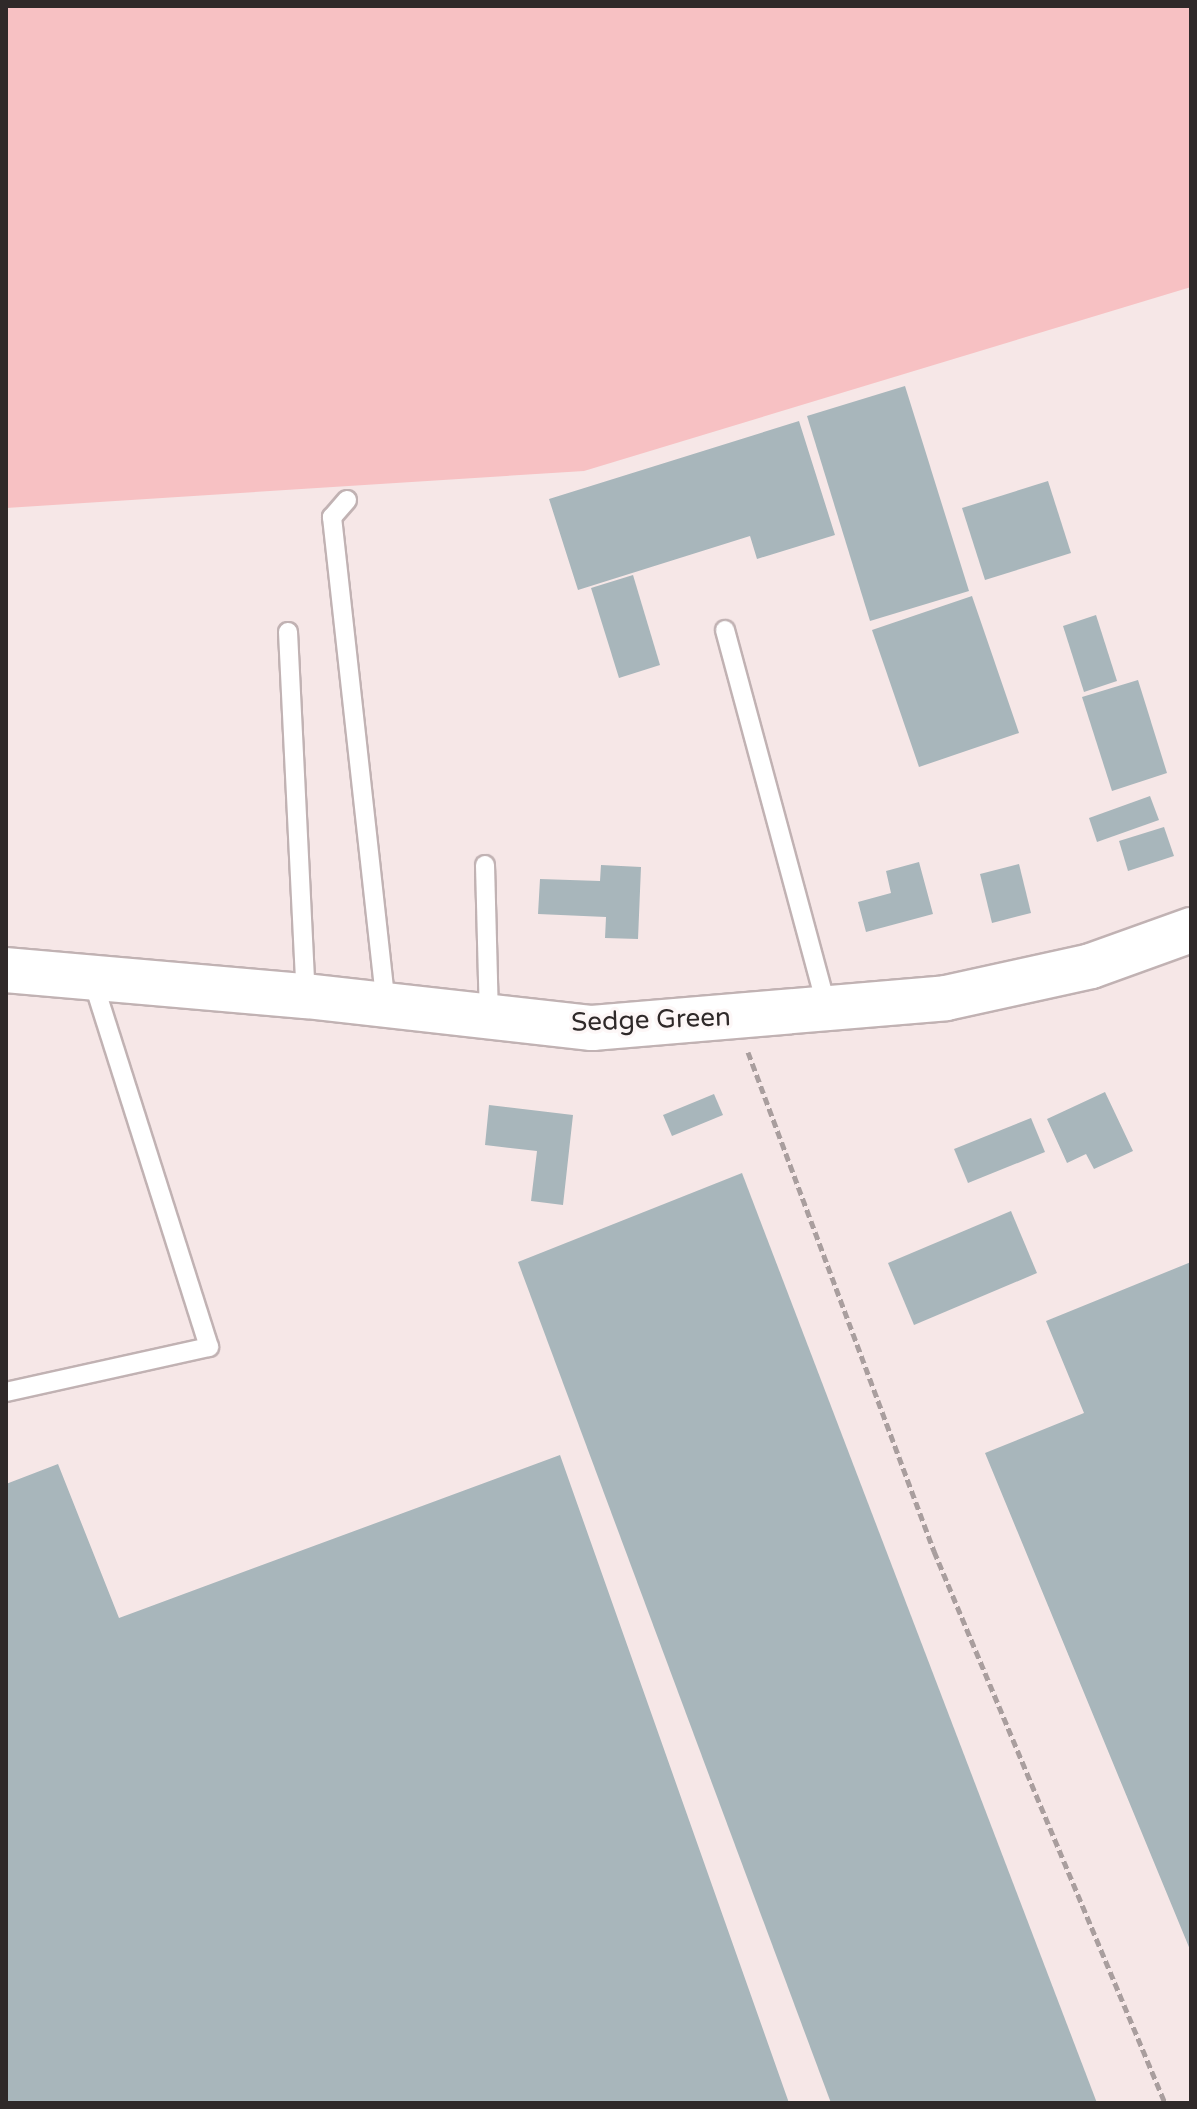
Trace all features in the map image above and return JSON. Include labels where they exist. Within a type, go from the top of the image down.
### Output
[{"type":"street","name":"Sedge Green","points":[[6,970],[306,996],[592,1028],[946,998],[1091,966],[1191,930]]},
{"type":"lane","points":[[347,500],[332,517],[386,1005]]},
{"type":"lane","points":[[725,630],[827,1009]]},
{"type":"lane","points":[[288,632],[306,996]]},
{"type":"lane","points":[[485,865],[489,1017]]},
{"type":"lane","points":[[6,1392],[209,1347],[92,978]]},
{"type":"path","points":[[735,1017],[934,1551],[1165,2103]]},
{"type":"shaded area","points":[[6,6],[1191,6],[1191,287],[584,471],[6,508]]},
{"type":"building","points":[[905,386],[969,591],[870,621],[807,416]]},
{"type":"building","points":[[799,421],[835,535],[757,559],[750,536],[578,590],[549,499]]},
{"type":"building","points":[[1048,481],[1071,553],[985,580],[962,508]]},
{"type":"building","points":[[633,575],[660,665],[619,678],[591,588]]},
{"type":"building","points":[[972,596],[1019,733],[919,767],[872,630]]},
{"type":"building","points":[[1096,615],[1117,681],[1084,692],[1063,626]]},
{"type":"building","points":[[1138,680],[1167,773],[1112,791],[1082,697]]},
{"type":"building","points":[[1150,796],[1159,820],[1097,842],[1089,818]]},
{"type":"building","points":[[1164,827],[1174,856],[1128,871],[1119,841]]},
{"type":"building","points":[[919,862],[933,914],[866,932],[858,902],[891,893],[886,871]]},
{"type":"building","points":[[1019,864],[1031,913],[992,923],[980,874]]},
{"type":"building","points":[[601,865],[641,867],[638,939],[605,938],[606,917],[538,914],[540,879],[600,881]]},
{"type":"building","points":[[1105,1092],[1133,1151],[1094,1169],[1086,1154],[1067,1163],[1047,1119]]},
{"type":"building","points":[[714,1094],[723,1115],[672,1136],[663,1115]]},
{"type":"building","points":[[489,1105],[573,1115],[563,1205],[531,1201],[537,1151],[485,1145]]},
{"type":"building","points":[[1031,1118],[1045,1152],[968,1183],[954,1149]]},
{"type":"building","points":[[742,1173],[1097,2103],[831,2103],[518,1262]]},
{"type":"building","points":[[1011,1211],[1037,1273],[914,1325],[888,1263]]},
{"type":"building","points":[[1191,1262],[1191,1952],[985,1453],[1084,1413],[1046,1321]]},
{"type":"building","points":[[560,1455],[789,2103],[6,2103],[6,1484],[58,1464],[119,1618]]}]
